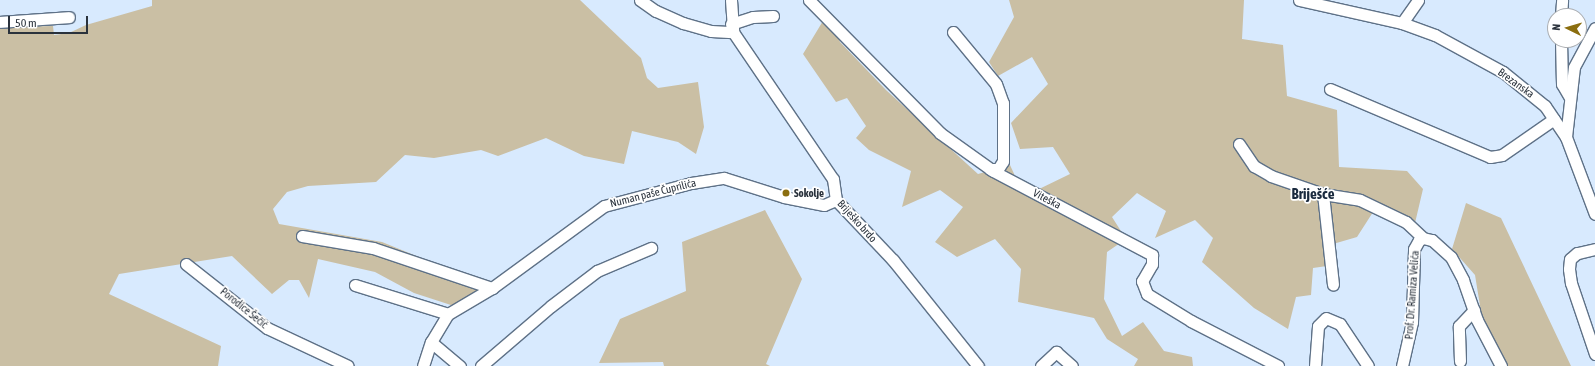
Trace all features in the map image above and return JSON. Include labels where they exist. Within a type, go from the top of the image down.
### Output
[{"type":"street","points":[[640,0],[656,11],[683,23],[711,31],[732,28],[753,17],[772,16]]},
{"type":"street","points":[[731,0],[732,28]]},
{"type":"street","name":"Viteška","points":[[809,0],[940,133],[990,169],[1152,255],[1152,264],[1142,281],[1147,294],[1191,322],[1278,366]]},
{"type":"street","name":"Brezanska","points":[[1299,0],[1402,23],[1435,35],[1503,72],[1532,94],[1554,119],[1566,137],[1595,214]]},
{"type":"street","points":[[1402,23],[1418,0]]},
{"type":"street","points":[[0,22],[69,17]]},
{"type":"street","name":"Briješko brdo","points":[[732,28],[832,179],[836,200],[893,260],[978,366]]},
{"type":"street","points":[[1566,137],[1569,96],[1574,67],[1595,28]]},
{"type":"street","points":[[953,32],[996,84],[1003,103],[1003,161],[998,169],[990,169]]},
{"type":"street","points":[[1561,48],[1562,84],[1569,96]]},
{"type":"street","points":[[1330,89],[1490,157],[1502,155],[1554,119]]},
{"type":"street","points":[[1239,144],[1254,166],[1271,176],[1323,194],[1360,200],[1386,210],[1406,222],[1423,238]]},
{"type":"street","name":"Numan paše Čuprilića","points":[[423,366],[431,342],[448,314],[492,288],[604,206],[691,183],[724,178],[784,197],[824,204],[836,200]]},
{"type":"street","points":[[1323,194],[1333,284]]},
{"type":"street","points":[[302,236],[373,248],[492,288]]},
{"type":"street","name":"Prof. Dr. Ramiza Velića","points":[[1402,366],[1412,322],[1414,249],[1419,240],[1423,238],[1432,240],[1452,257],[1474,310],[1501,366]]},
{"type":"street","points":[[481,366],[551,306],[597,271],[651,248]]},
{"type":"street","points":[[1595,249],[1576,253],[1570,259],[1569,269],[1571,283],[1595,354]]},
{"type":"street","name":"Porodice Šečić","points":[[186,264],[267,328],[348,366]]},
{"type":"street","points":[[355,285],[448,314]]},
{"type":"street","points":[[1460,361],[1459,326],[1474,310]]},
{"type":"street","points":[[1315,366],[1318,326],[1326,318],[1336,321],[1344,328],[1368,366]]},
{"type":"street","points":[[431,342],[460,366]]},
{"type":"street","points":[[1041,366],[1056,352],[1072,366]]},
{"type":"shaded area","points":[[152,0],[580,0],[641,58],[647,78],[658,88],[698,82],[704,127],[696,154],[678,142],[632,131],[624,164],[584,156],[546,138],[498,156],[481,150],[434,158],[405,155],[376,182],[308,186],[287,192],[273,209],[279,224],[382,242],[488,285],[454,306],[414,293],[375,272],[318,259],[309,298],[299,280],[289,280],[272,294],[232,256],[119,274],[109,294],[221,346],[218,366],[0,366],[0,27],[53,26],[54,35],[69,33],[86,25],[152,6]]},
{"type":"shaded area","points":[[1009,0],[1244,0],[1242,39],[1283,45],[1287,96],[1337,110],[1339,167],[1407,171],[1423,189],[1415,223],[1375,209],[1357,237],[1333,244],[1327,266],[1313,268],[1311,295],[1296,297],[1288,329],[1254,308],[1202,262],[1213,238],[1195,220],[1155,238],[1166,211],[1137,193],[1112,217],[1126,239],[1107,252],[1104,299],[1122,336],[1143,322],[1164,351],[1192,357],[1193,366],[1134,366],[1138,359],[1107,339],[1094,318],[1018,302],[1021,269],[995,239],[957,257],[935,242],[963,207],[940,190],[902,207],[911,171],[869,150],[856,138],[866,126],[847,98],[836,102],[803,54],[829,11],[840,42],[886,90],[978,174],[1010,165],[1021,189],[1035,191],[1070,174],[1053,147],[1020,149],[1011,123],[1048,84],[1032,57],[998,76],[989,62],[1014,17]]},
{"type":"shaded area","points":[[1466,203],[1501,218],[1571,366],[1508,366],[1482,318],[1475,275],[1452,249]]},
{"type":"shaded area","points":[[765,210],[802,279],[766,364],[770,366],[664,366],[663,362],[599,363],[620,319],[686,291],[682,242]]},
{"type":"place","name":"Sokolje","points":[[786,193]]},
{"type":"district","name":"Briješće","points":[[1313,194]]}]
